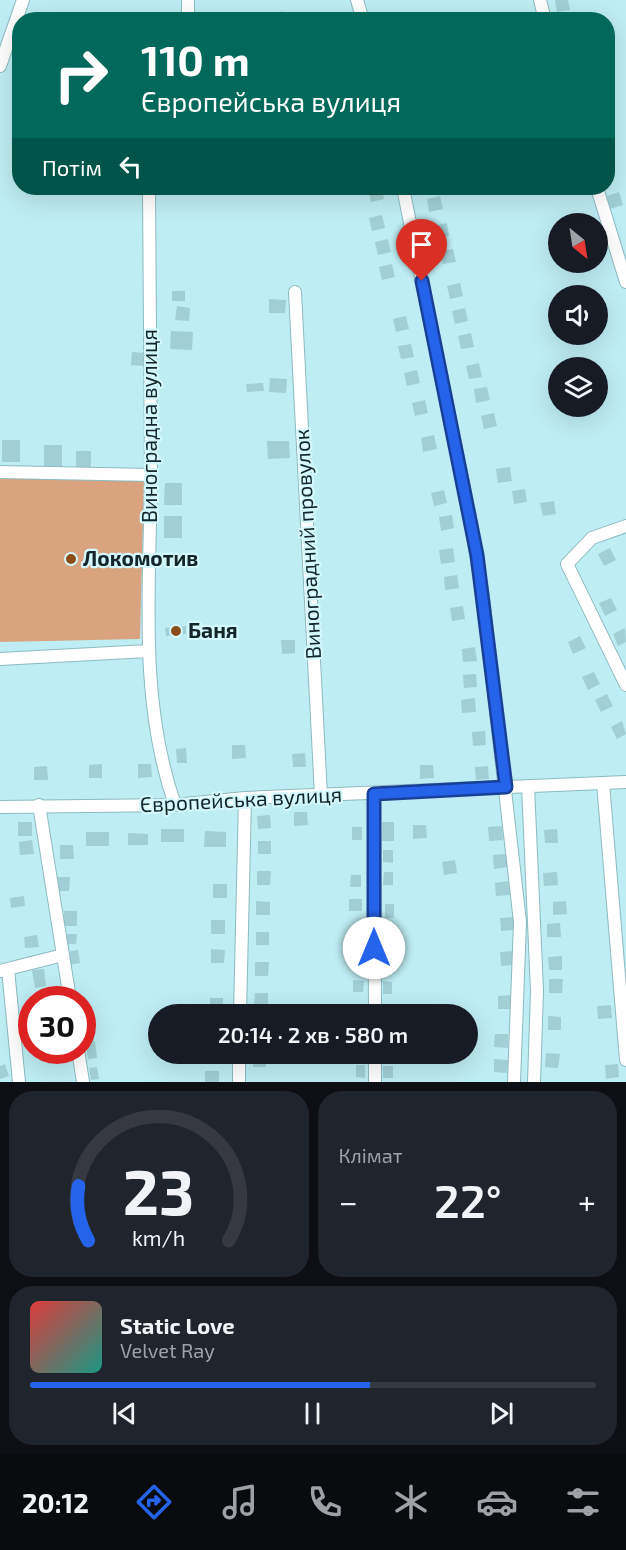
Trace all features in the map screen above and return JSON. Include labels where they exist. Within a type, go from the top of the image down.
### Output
[{"type":"street","points":[[0,66],[12,32]]},
{"type":"street","name":"Виноградна вулиця","points":[[149,195],[151,475],[148,651],[162,766],[175,805]]},
{"type":"street","points":[[405,195],[471,523],[483,597],[520,922],[514,1082]]},
{"type":"street","points":[[599,195],[626,282]]},
{"type":"street","name":"Виноградний провулок","points":[[295,292],[321,795]]},
{"type":"street","points":[[0,472],[151,475]]},
{"type":"street","points":[[626,526],[592,538],[567,564],[626,686]]},
{"type":"street","points":[[0,659],[148,651]]},
{"type":"street","name":"Європейська вулиця","points":[[0,807],[175,805],[245,798],[626,782]]},
{"type":"street","points":[[603,783],[626,1059]]},
{"type":"street","points":[[528,786],[537,991],[534,1082]]},
{"type":"street","points":[[374,794],[375,1004]]},
{"type":"street","points":[[240,1004],[245,798]]},
{"type":"street","points":[[39,805],[68,986]]},
{"type":"street","points":[[19,1082],[4,970],[63,955]]},
{"type":"street","points":[[80,1064],[82,1082]]},
{"type":"street","points":[[239,1064],[239,1082]]},
{"type":"street","points":[[375,1064],[375,1082]]},
{"type":"shaded area","name":"Локомотив","points":[[0,479],[144,479],[140,639],[0,642]]},
{"type":"building","points":[[555,0],[568,0],[570,10],[557,12]]},
{"type":"building","points":[[619,192],[623,205],[610,209],[607,196]]},
{"type":"building","points":[[369,195],[383,195],[384,199],[371,202]]},
{"type":"building","points":[[440,196],[443,209],[429,212],[427,199]]},
{"type":"building","points":[[382,215],[385,228],[372,231],[369,218]]},
{"type":"building","points":[[447,223],[449,236],[436,239],[433,226]]},
{"type":"building","points":[[388,239],[391,252],[378,255],[375,242]]},
{"type":"building","points":[[453,249],[456,262],[443,264],[440,251]]},
{"type":"building","points":[[392,264],[395,277],[382,280],[379,267]]},
{"type":"building","points":[[460,283],[463,296],[450,299],[447,286]]},
{"type":"building","points":[[172,291],[185,291],[185,301],[172,301]]},
{"type":"building","points":[[269,299],[286,300],[285,313],[269,313]]},
{"type":"building","points":[[177,306],[190,308],[189,321],[175,320]]},
{"type":"building","points":[[465,308],[468,321],[455,324],[452,311]]},
{"type":"building","points":[[406,316],[409,329],[396,332],[393,319]]},
{"type":"building","points":[[171,331],[193,332],[192,350],[170,349]]},
{"type":"building","points":[[471,333],[474,347],[461,349],[458,336]]},
{"type":"building","points":[[411,344],[414,357],[401,359],[398,346]]},
{"type":"building","points":[[132,352],[145,353],[144,366],[131,365]]},
{"type":"building","points":[[479,363],[482,377],[469,379],[466,366]]},
{"type":"building","points":[[417,370],[420,383],[407,386],[404,373]]},
{"type":"building","points":[[270,378],[287,379],[286,393],[269,392]]},
{"type":"building","points":[[263,383],[264,391],[247,392],[246,384]]},
{"type":"building","points":[[487,387],[490,400],[476,403],[474,389]]},
{"type":"building","points":[[425,400],[428,413],[415,416],[412,403]]},
{"type":"building","points":[[494,413],[497,426],[484,429],[481,416]]},
{"type":"building","points":[[434,435],[437,449],[423,452],[421,438]]},
{"type":"building","points":[[2,440],[20,440],[20,462],[2,462]]},
{"type":"building","points":[[267,441],[289,441],[290,458],[268,459]]},
{"type":"building","points":[[44,445],[62,445],[62,467],[44,467]]},
{"type":"building","points":[[76,451],[91,451],[91,470],[76,470]]},
{"type":"building","points":[[510,467],[512,481],[498,483],[496,469]]},
{"type":"building","points":[[165,483],[182,483],[182,505],[164,505]]},
{"type":"building","points":[[525,489],[527,502],[514,504],[512,491]]},
{"type":"building","points":[[444,490],[447,503],[434,506],[431,493]]},
{"type":"building","points":[[554,501],[556,514],[543,516],[540,503]]},
{"type":"building","points":[[452,515],[454,528],[441,531],[439,517]]},
{"type":"building","points":[[164,516],[182,516],[182,538],[164,538]]},
{"type":"building","points":[[453,548],[455,562],[441,564],[439,550]]},
{"type":"building","points":[[610,548],[616,560],[604,566],[598,554]]},
{"type":"building","points":[[457,575],[459,588],[445,590],[444,577]]},
{"type":"building","points":[[611,598],[617,610],[605,616],[599,603]]},
{"type":"building","points":[[463,606],[465,619],[452,621],[450,608]]},
{"type":"building","name":"Баня","points":[[186,626],[186,634],[166,636],[165,628]]},
{"type":"building","points":[[625,628],[626,642],[618,646],[613,634]]},
{"type":"building","points":[[580,636],[586,648],[573,654],[568,642]]},
{"type":"building","points":[[281,640],[295,640],[295,653],[282,654]]},
{"type":"building","points":[[475,647],[477,661],[463,662],[462,649]]},
{"type":"building","points":[[594,672],[600,684],[588,690],[582,677]]},
{"type":"building","points":[[476,674],[477,687],[464,688],[463,675]]},
{"type":"building","points":[[607,694],[613,706],[601,712],[595,700]]},
{"type":"building","points":[[475,698],[476,712],[462,713],[461,700]]},
{"type":"building","points":[[622,721],[626,734],[617,739],[611,727]]},
{"type":"building","points":[[485,731],[486,745],[473,746],[472,732]]},
{"type":"building","points":[[232,745],[245,745],[246,758],[232,759]]},
{"type":"building","points":[[186,748],[187,763],[177,763],[176,749]]},
{"type":"building","points":[[305,753],[306,767],[293,767],[292,754]]},
{"type":"building","points":[[102,764],[102,778],[89,778],[89,765]]},
{"type":"building","points":[[138,764],[151,764],[152,777],[138,778]]},
{"type":"building","points":[[420,765],[433,765],[434,778],[420,779]]},
{"type":"building","points":[[47,766],[48,780],[34,780],[34,767]]},
{"type":"building","points":[[488,766],[489,779],[476,780],[475,767]]},
{"type":"building","points":[[294,812],[307,812],[308,825],[294,826]]},
{"type":"building","points":[[270,815],[271,828],[258,829],[257,816]]},
{"type":"building","points":[[18,822],[32,822],[32,836],[18,836]]},
{"type":"building","points":[[382,822],[394,822],[394,841],[382,841]]},
{"type":"building","points":[[413,825],[426,825],[427,838],[413,839]]},
{"type":"building","points":[[502,826],[503,840],[489,841],[488,827]]},
{"type":"building","points":[[352,827],[362,827],[362,840],[352,840]]},
{"type":"building","points":[[161,829],[184,829],[184,842],[161,842]]},
{"type":"building","points":[[557,829],[558,843],[545,843],[544,830]]},
{"type":"building","points":[[205,831],[226,832],[226,847],[204,847]]},
{"type":"building","points":[[86,832],[109,832],[109,846],[86,846]]},
{"type":"building","points":[[128,833],[148,834],[148,845],[128,845]]},
{"type":"building","points":[[32,840],[34,854],[20,855],[19,842]]},
{"type":"building","points":[[258,841],[271,841],[271,854],[258,854]]},
{"type":"building","points":[[60,845],[73,845],[74,859],[60,859]]},
{"type":"building","points":[[383,850],[393,850],[393,863],[383,862]]},
{"type":"building","points":[[506,854],[508,867],[494,869],[493,855]]},
{"type":"building","points":[[455,860],[457,873],[444,875],[442,862]]},
{"type":"building","points":[[257,871],[271,871],[270,885],[257,885]]},
{"type":"building","points":[[384,872],[393,872],[393,885],[383,885]]},
{"type":"building","points":[[557,872],[558,885],[544,886],[543,873]]},
{"type":"building","points":[[351,875],[361,875],[361,887],[350,887]]},
{"type":"building","points":[[57,877],[70,877],[69,891],[57,891]]},
{"type":"building","points":[[508,881],[510,895],[496,896],[495,883]]},
{"type":"building","points":[[213,884],[227,884],[227,898],[213,898]]},
{"type":"building","points":[[24,896],[25,906],[11,908],[10,898]]},
{"type":"building","points":[[349,899],[362,899],[362,911],[349,911]]},
{"type":"building","points":[[256,901],[270,902],[270,915],[256,915]]},
{"type":"building","points":[[566,901],[567,914],[553,915],[553,902]]},
{"type":"building","points":[[385,904],[394,904],[394,918],[385,918]]},
{"type":"building","points":[[64,911],[77,911],[77,926],[64,926]]},
{"type":"building","points":[[514,917],[515,930],[501,931],[500,918]]},
{"type":"building","points":[[211,920],[225,920],[225,934],[211,934]]},
{"type":"building","points":[[560,923],[561,937],[547,937],[547,924]]},
{"type":"building","points":[[351,929],[362,929],[362,940],[351,940]]},
{"type":"building","points":[[256,932],[269,932],[269,945],[256,945]]},
{"type":"building","points":[[383,933],[393,934],[393,944],[383,944]]},
{"type":"building","points":[[67,934],[77,934],[76,944],[67,944]]},
{"type":"building","points":[[37,935],[39,947],[25,948],[24,937]]},
{"type":"building","points":[[211,949],[225,950],[224,963],[211,963]]},
{"type":"building","points":[[78,950],[80,963],[69,965],[68,952]]},
{"type":"building","points":[[514,951],[515,965],[501,966],[500,952]]},
{"type":"building","points":[[352,956],[364,956],[363,968],[351,968]]},
{"type":"building","points":[[562,956],[562,970],[549,970],[548,957]]},
{"type":"building","points":[[384,958],[394,959],[393,970],[384,969]]},
{"type":"building","points":[[255,962],[269,962],[268,976],[255,976]]},
{"type":"building","points":[[44,969],[46,986],[35,986],[32,970]]},
{"type":"building","points":[[549,979],[563,979],[562,993],[549,993]]},
{"type":"building","points":[[353,980],[364,981],[363,992],[353,992]]},
{"type":"building","points":[[383,981],[392,982],[392,994],[383,994]]},
{"type":"building","points":[[255,993],[268,993],[268,1004],[254,1004]]},
{"type":"building","points":[[511,995],[512,1009],[498,1009],[498,996]]},
{"type":"building","points":[[210,998],[223,998],[223,1004],[210,1004]]},
{"type":"building","points":[[611,1005],[612,1018],[598,1019],[597,1006]]},
{"type":"building","points":[[548,1016],[561,1017],[561,1030],[548,1030]]},
{"type":"building","points":[[495,1034],[508,1034],[508,1048],[494,1047]]},
{"type":"building","points":[[546,1053],[560,1054],[558,1068],[545,1067]]},
{"type":"building","points":[[494,1059],[508,1060],[507,1073],[494,1072]]},
{"type":"building","points":[[5,1064],[9,1076],[0,1079],[0,1066]]},
{"type":"building","points":[[253,1064],[266,1064],[266,1067],[253,1067]]},
{"type":"building","points":[[618,1064],[619,1077],[606,1079],[605,1065]]},
{"type":"building","points":[[356,1065],[365,1065],[365,1078],[356,1077]]},
{"type":"building","points":[[383,1066],[393,1066],[393,1078],[383,1078]]},
{"type":"building","points":[[97,1067],[99,1079],[91,1080],[89,1068]]},
{"type":"building","points":[[205,1071],[219,1071],[219,1082],[205,1082]]},
{"type":"place","name":"Локомотив","points":[[71,559]]},
{"type":"place","name":"Баня","points":[[176,631]]},
{"type":"route","points":[[374,948],[374,794],[506,787],[477,555],[422,281]]}]
